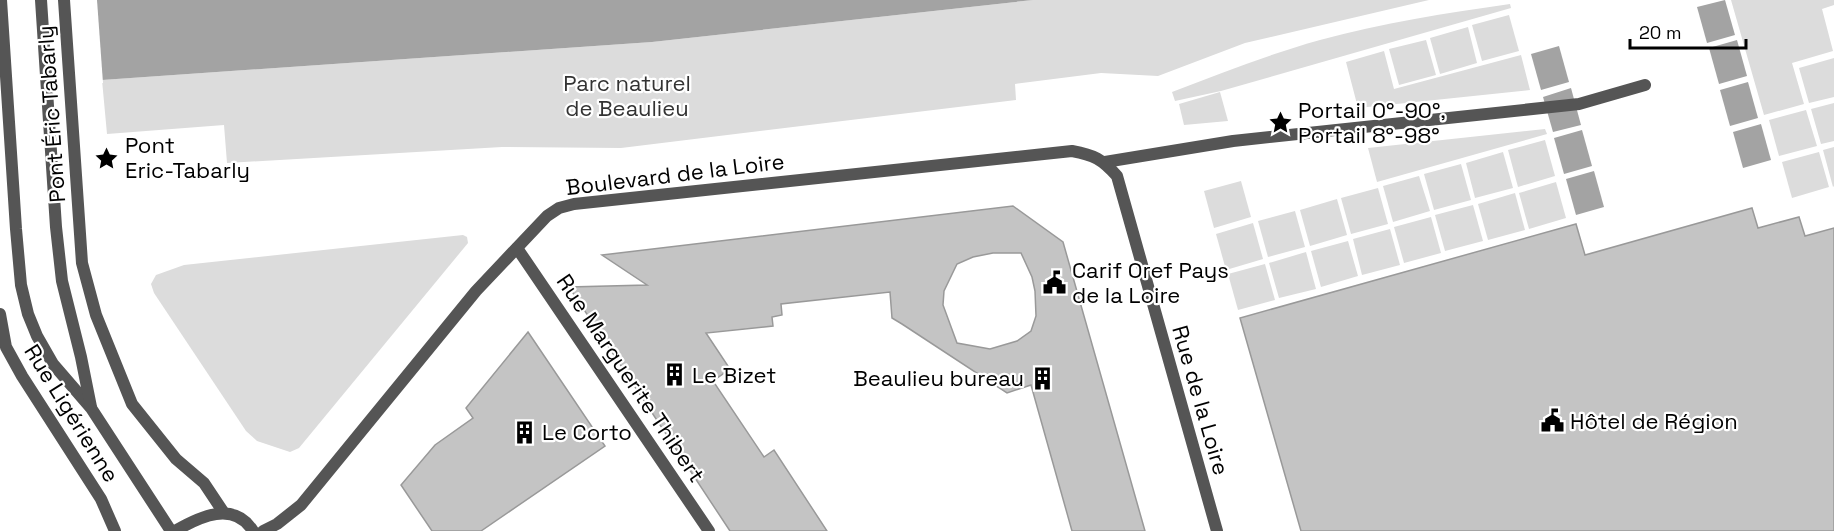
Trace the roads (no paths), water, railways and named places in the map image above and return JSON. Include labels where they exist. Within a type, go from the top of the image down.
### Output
[{"type":"street","points":[[1,0],[21,285],[28,314],[37,336],[52,364],[91,408],[173,531],[197,518],[224,513],[242,519],[253,531]]},
{"type":"street","points":[[41,0],[56,227],[62,281],[76,334],[91,408]]},
{"type":"street","name":"Pont Éric Tabarly","points":[[64,0],[82,263],[96,315],[132,404],[176,459],[204,483],[224,513]]},
{"type":"street","points":[[1105,162],[1233,141],[1579,104],[1645,85]]},
{"type":"street","name":"Boulevard de la Loire","points":[[263,531],[277,524],[301,505],[476,291],[547,216],[559,208],[574,204],[1072,151],[1090,154],[1105,162],[1117,176]]},
{"type":"street","name":"Rue de la Loire","points":[[1117,176],[1217,531]]},
{"type":"street","name":"Rue Marguerite Thibert","points":[[517,248],[709,531]]},
{"type":"street","name":"Rue Ligérienne","points":[[0,314],[6,347],[22,376],[101,499],[115,531]]},
{"type":"place","name":"Portail 0°-90°, Portail 8°-98°","points":[[1280,123]]},
{"type":"place","name":"Pont Eric-Tabarly","points":[[107,158]]},
{"type":"place","name":"Carif Oref Pays de la Loire","points":[[1054,283]]},
{"type":"place","name":"Le Bizet","points":[[674,375]]},
{"type":"place","name":"Beaulieu bureau","points":[[1042,378]]},
{"type":"place","name":"Hôtel de Région","points":[[1552,421]]},
{"type":"place","name":"Le Corto","points":[[524,432]]},
{"type":"park label","name":"Parc naturel de Beaulieu","points":[[627,96]]}]
